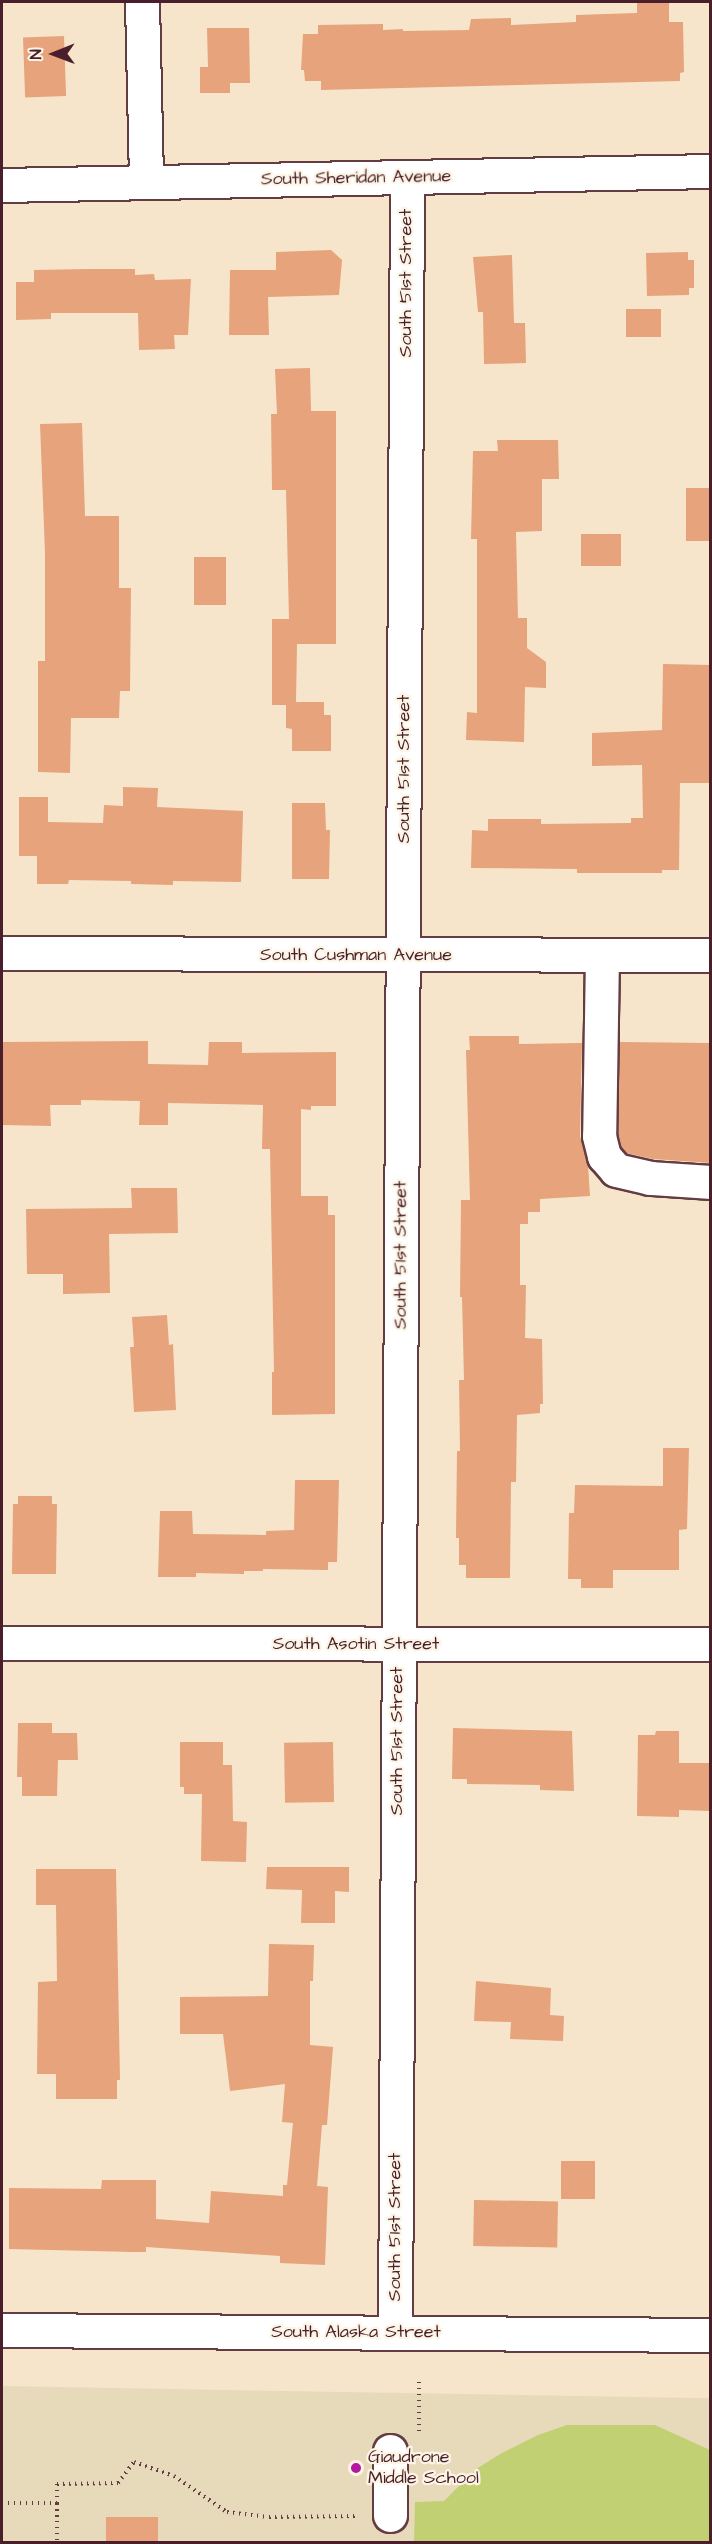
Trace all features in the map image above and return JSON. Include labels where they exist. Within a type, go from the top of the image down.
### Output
[{"type":"street","points":[[142,2],[146,182]]},
{"type":"street","name":"South Sheridan Avenue","points":[[2,185],[711,171]]},
{"type":"street","name":"South 51st Street","points":[[395,2332],[407,177]]},
{"type":"street","name":"South Cushman Avenue","points":[[2,953],[711,955]]},
{"type":"street","points":[[602,955],[599,1136],[604,1156],[615,1170],[650,1178],[711,1182]]},
{"type":"street","name":"South Asotin Street","points":[[2,1643],[711,1644]]},
{"type":"street","name":"South Alaska Street","points":[[2,2330],[711,2335]]},
{"type":"street","points":[[390,2451],[390,2515]]},
{"type":"path","points":[[57,2542],[57,2484],[118,2483],[134,2462],[174,2476],[227,2512],[269,2517],[390,2515]]},
{"type":"path","points":[[2,2503],[57,2503]]},
{"type":"shaded area","name":"Giaudrone Middle School","points":[[2,2386],[710,2398],[707,2542],[2,2542]]},
{"type":"green space","points":[[567,2425],[655,2425],[710,2450],[710,2542],[414,2542],[415,2502],[444,2501],[476,2469],[538,2435]]},
{"type":"building","points":[[637,2],[669,2],[669,22],[683,22],[684,72],[680,73],[680,81],[321,90],[321,81],[305,81],[304,70],[301,70],[303,34],[318,34],[318,25],[383,24],[383,30],[403,29],[403,31],[469,30],[471,19],[511,18],[511,25],[576,22],[576,15],[637,13]]},
{"type":"building","points":[[207,28],[249,28],[250,83],[230,83],[230,93],[200,93],[200,67],[208,67]]},
{"type":"building","points":[[64,36],[66,96],[25,97],[23,37]]},
{"type":"building","points":[[331,250],[342,260],[339,295],[268,297],[269,335],[229,335],[230,270],[276,270],[276,252]]},
{"type":"building","points":[[688,252],[688,260],[694,260],[694,288],[689,288],[689,295],[647,296],[646,253]]},
{"type":"building","points":[[512,255],[514,323],[525,323],[526,363],[484,364],[483,312],[478,312],[473,257]]},
{"type":"building","points":[[135,269],[135,275],[154,274],[155,280],[191,279],[188,335],[174,335],[175,349],[139,350],[138,313],[51,313],[51,319],[16,320],[16,282],[34,282],[34,270]]},
{"type":"building","points":[[626,309],[661,309],[661,337],[626,337]]},
{"type":"building","points":[[310,368],[311,411],[336,411],[336,644],[297,644],[296,702],[324,702],[324,715],[331,715],[331,751],[292,751],[292,729],[286,728],[286,705],[272,705],[272,619],[289,619],[286,490],[272,490],[271,414],[277,414],[275,369]]},
{"type":"building","points":[[82,423],[85,516],[119,516],[119,588],[131,588],[130,691],[120,691],[119,718],[71,718],[70,773],[38,772],[38,661],[45,661],[45,553],[40,424]]},
{"type":"building","points":[[497,440],[558,440],[559,479],[542,479],[542,531],[516,532],[518,618],[527,618],[527,648],[546,662],[546,688],[525,687],[524,742],[466,740],[467,712],[477,713],[477,539],[471,539],[473,451],[498,451]]},
{"type":"building","points":[[686,488],[710,488],[710,541],[686,541]]},
{"type":"building","points":[[581,534],[621,534],[621,566],[581,566]]},
{"type":"building","points":[[194,557],[226,557],[226,605],[194,605]]},
{"type":"building","points":[[663,664],[711,665],[711,783],[680,783],[679,870],[662,870],[662,873],[577,873],[577,869],[471,868],[472,830],[488,831],[488,819],[541,819],[541,824],[631,823],[631,818],[643,818],[642,765],[592,766],[592,733],[662,730]]},
{"type":"building","points":[[123,787],[158,788],[157,807],[243,811],[241,882],[173,881],[173,885],[131,884],[131,881],[69,880],[68,884],[37,884],[37,856],[19,856],[19,797],[48,797],[48,822],[103,823],[104,805],[123,806]]},
{"type":"building","points":[[292,803],[325,803],[326,830],[330,830],[329,879],[292,879]]},
{"type":"building","points":[[469,1036],[519,1036],[519,1044],[582,1043],[580,1136],[588,1165],[590,1196],[540,1199],[540,1212],[528,1212],[528,1224],[520,1224],[520,1285],[526,1285],[525,1338],[542,1339],[543,1404],[540,1404],[540,1413],[517,1415],[516,1482],[511,1482],[510,1578],[466,1578],[466,1565],[459,1565],[459,1538],[456,1538],[457,1451],[460,1451],[459,1380],[464,1380],[462,1297],[460,1297],[461,1200],[470,1200],[466,1050],[470,1050]]},
{"type":"building","points":[[148,1041],[148,1064],[208,1065],[209,1042],[242,1042],[242,1053],[336,1052],[336,1106],[311,1106],[311,1110],[301,1109],[301,1196],[328,1196],[328,1215],[335,1215],[335,1414],[272,1415],[272,1372],[274,1372],[270,1149],[262,1149],[263,1105],[168,1103],[168,1125],[139,1125],[140,1101],[81,1100],[81,1105],[50,1105],[51,1126],[2,1125],[2,1042]]},
{"type":"building","points":[[619,1042],[711,1043],[711,1163],[653,1159],[626,1153],[621,1147],[618,1134]]},
{"type":"building","points":[[131,1188],[177,1188],[178,1233],[109,1234],[110,1293],[63,1294],[63,1274],[27,1274],[26,1209],[132,1208]]},
{"type":"building","points":[[167,1315],[169,1345],[173,1344],[176,1410],[134,1412],[130,1347],[134,1347],[132,1317]]},
{"type":"building","points":[[663,1448],[689,1448],[687,1529],[679,1530],[679,1570],[613,1570],[613,1588],[581,1588],[581,1579],[568,1579],[569,1513],[574,1513],[575,1485],[663,1486]]},
{"type":"building","points":[[295,1480],[339,1480],[337,1562],[328,1562],[328,1570],[263,1569],[263,1571],[244,1571],[244,1574],[196,1573],[196,1577],[158,1577],[160,1511],[192,1511],[193,1534],[266,1535],[266,1531],[294,1530]]},
{"type":"building","points":[[18,1496],[52,1496],[52,1504],[57,1504],[56,1574],[12,1574],[13,1504],[18,1504]]},
{"type":"building","points":[[18,1723],[52,1723],[52,1733],[77,1733],[78,1760],[58,1760],[57,1796],[22,1796],[22,1777],[17,1777]]},
{"type":"building","points":[[453,1728],[572,1731],[574,1791],[540,1790],[540,1785],[467,1784],[467,1779],[452,1779]]},
{"type":"building","points":[[656,1731],[679,1731],[679,1763],[711,1763],[711,1811],[679,1810],[679,1817],[637,1816],[638,1735],[655,1735]]},
{"type":"building","points":[[180,1742],[223,1742],[223,1765],[232,1765],[233,1821],[247,1822],[246,1862],[201,1861],[202,1794],[184,1794],[184,1787],[180,1787]]},
{"type":"building","points":[[333,1742],[334,1802],[285,1803],[284,1743]]},
{"type":"building","points":[[267,1867],[349,1867],[349,1892],[335,1891],[335,1923],[301,1923],[302,1890],[266,1889]]},
{"type":"building","points":[[36,1869],[116,1869],[120,2080],[117,2080],[117,2099],[56,2099],[56,2074],[37,2074],[38,1982],[57,1981],[56,1905],[36,1905]]},
{"type":"building","points":[[269,1944],[314,1945],[313,1981],[310,1981],[310,2045],[333,2047],[327,2125],[322,2125],[317,2186],[328,2187],[325,2265],[280,2263],[280,2256],[146,2247],[146,2252],[9,2249],[9,2188],[101,2189],[102,2180],[156,2180],[156,2219],[209,2223],[211,2191],[283,2196],[283,2185],[287,2185],[293,2123],[282,2122],[285,2084],[230,2091],[223,2034],[180,2034],[180,1997],[268,1996]]},
{"type":"building","points":[[476,1981],[551,1988],[550,2015],[564,2016],[563,2041],[510,2039],[511,2022],[474,2021]]},
{"type":"building","points":[[561,2161],[595,2161],[595,2199],[561,2199]]},
{"type":"building","points":[[474,2200],[558,2201],[557,2247],[473,2246]]},
{"type":"building","points":[[106,2517],[158,2517],[158,2542],[106,2542]]},
{"type":"place","name":"Giaudrone Middle School","points":[[356,2468]]}]
